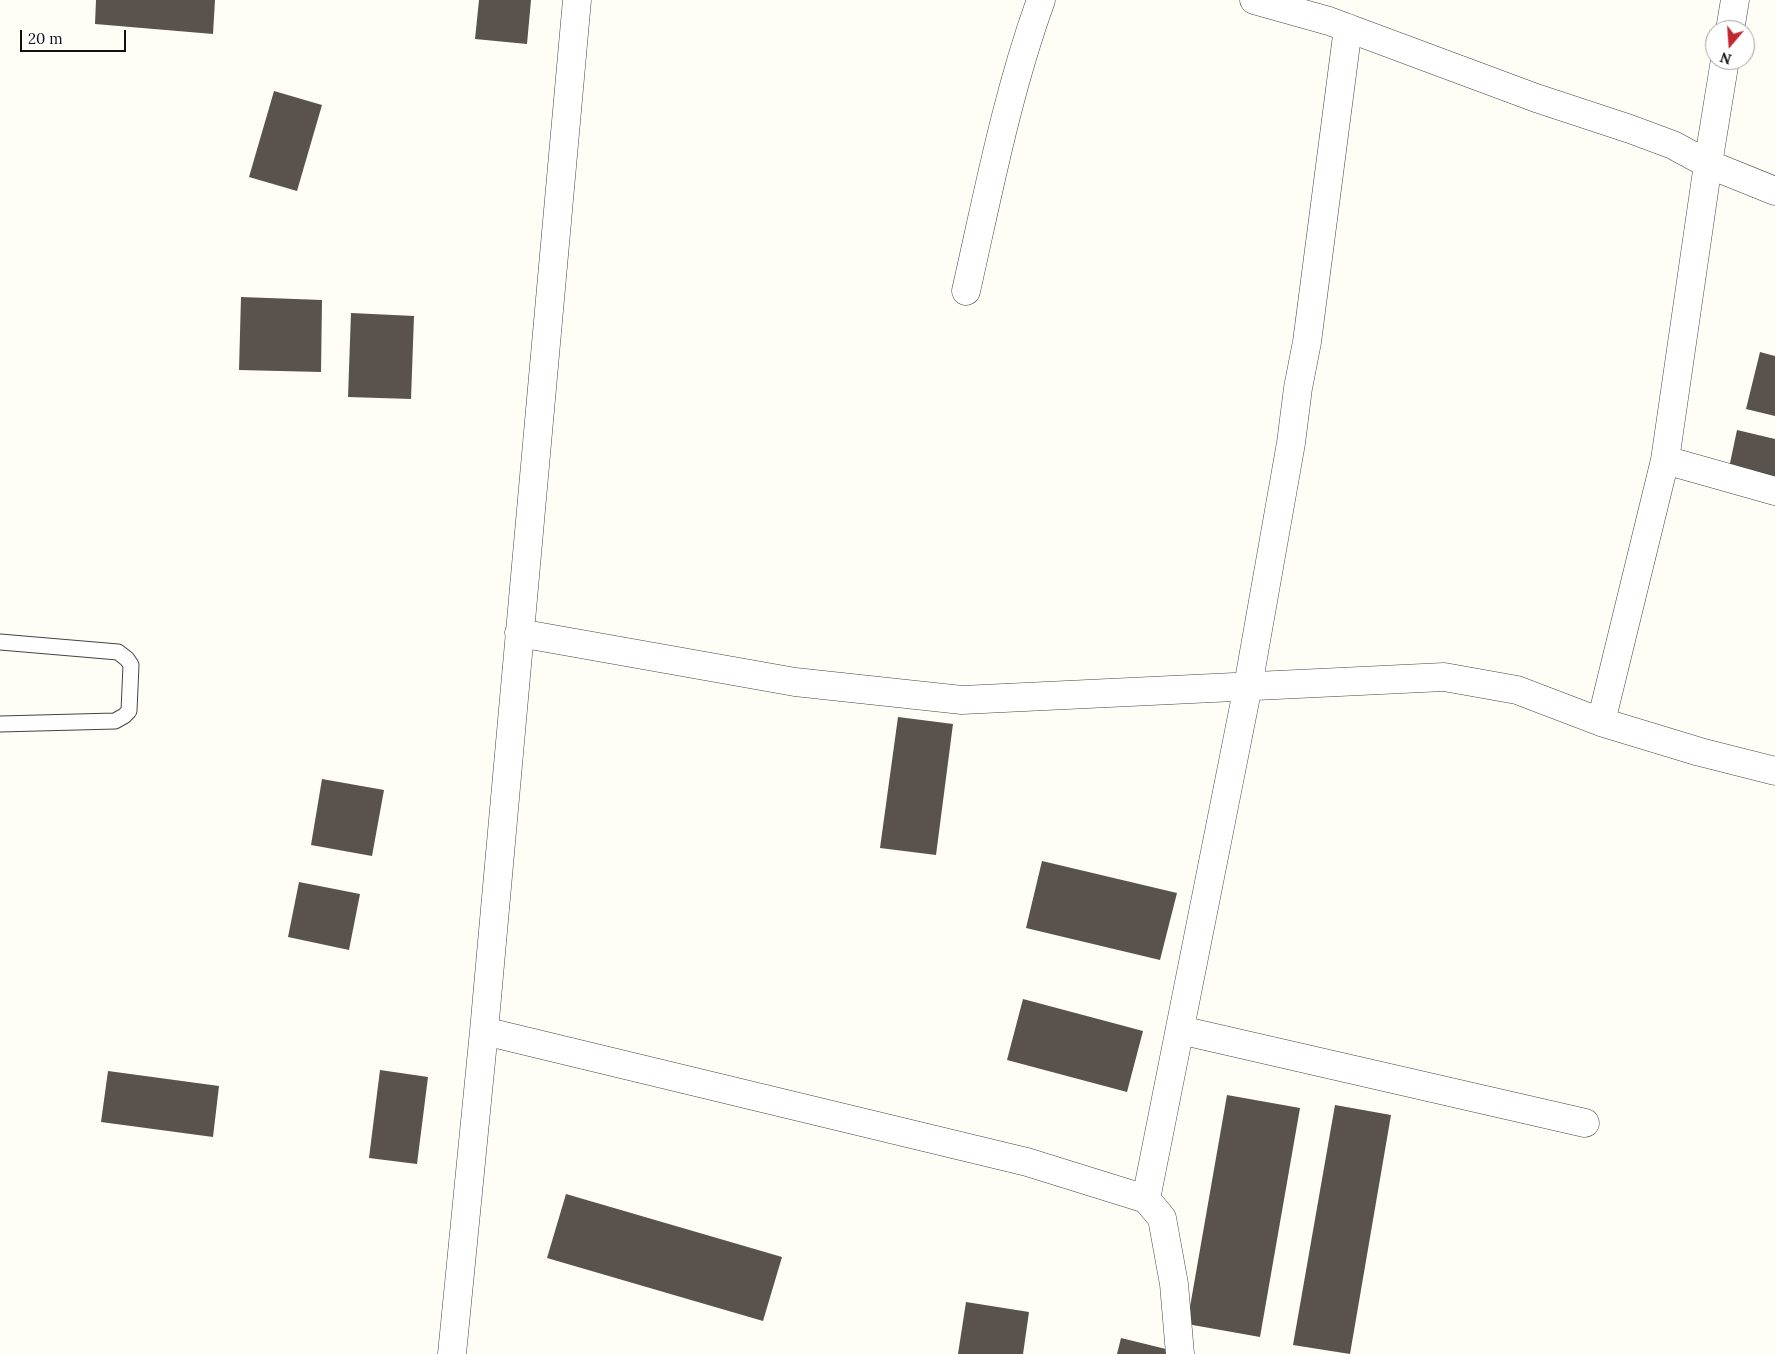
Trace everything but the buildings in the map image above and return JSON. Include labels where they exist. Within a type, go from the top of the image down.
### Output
[{"type":"street","points":[[452,1354],[484,1031],[577,0]]},
{"type":"street","points":[[966,291],[1005,123],[1030,29],[1041,0]]},
{"type":"street","points":[[1254,0],[1348,28],[1536,98],[1673,145],[1708,164],[1775,191]]},
{"type":"street","points":[[1731,20],[1734,0]]},
{"type":"street","points":[[1146,1199],[1248,686],[1291,442],[1298,388],[1307,342],[1348,28]]},
{"type":"street","points":[[1601,722],[1665,460],[1723,70]]},
{"type":"street","points":[[1665,460],[1775,491]]},
{"type":"street","points":[[519,633],[795,682],[962,700],[1444,677],[1517,690],[1601,722],[1700,752],[1775,771]]},
{"type":"street","points":[[1180,1030],[1585,1123]]},
{"type":"street","points":[[484,1031],[1027,1162],[1146,1199],[1162,1218],[1174,1284],[1180,1354]]},
{"type":"lane","points":[[0,642],[118,652],[132,665],[129,711],[115,720],[0,724]]}]
